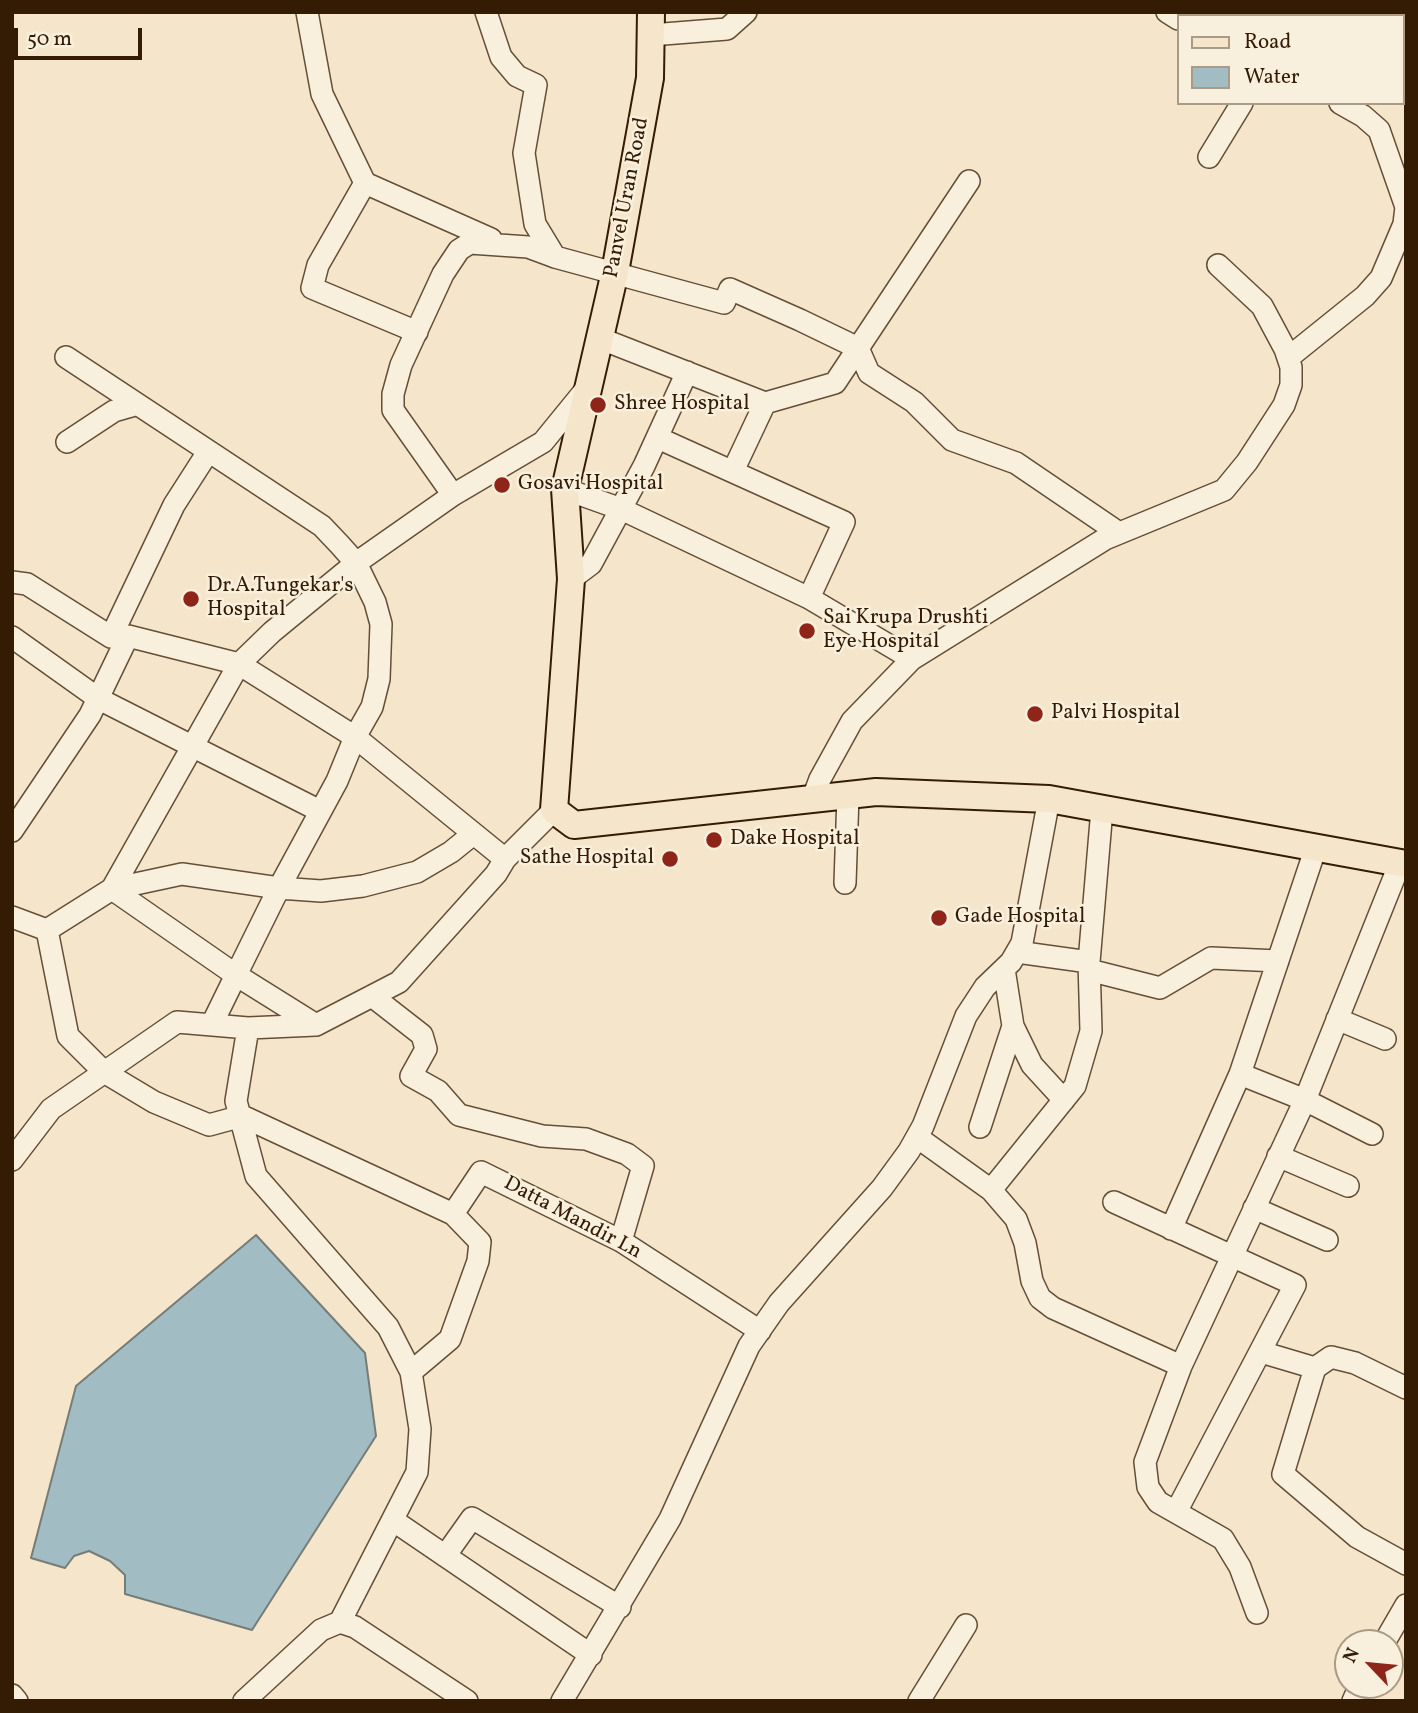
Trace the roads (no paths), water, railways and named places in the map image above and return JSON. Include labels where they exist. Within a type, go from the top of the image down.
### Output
[{"type":"main road","name":"Panvel Uran Road","points":[[554,810],[571,579],[565,489],[592,382],[599,338],[615,272],[650,78],[651,23]]},
{"type":"main road","points":[[554,810],[574,825],[876,792],[1049,799],[1403,864]]},
{"type":"street","points":[[307,12],[322,94],[365,183],[504,245]]},
{"type":"street","points":[[486,12],[501,57],[517,76],[536,85],[524,153],[535,224],[555,257]]},
{"type":"street","points":[[651,23],[727,29],[746,12]]},
{"type":"street","points":[[1209,157],[1241,105]]},
{"type":"street","points":[[1288,358],[1365,296],[1381,278],[1404,224],[1406,207],[1379,130],[1363,116],[1344,105]]},
{"type":"street","points":[[599,338],[765,403],[835,383],[969,180]]},
{"type":"street","points":[[365,183],[318,265],[312,288],[416,332]]},
{"type":"street","points":[[453,495],[393,410],[396,385],[416,332],[443,274],[459,250],[470,243],[528,247],[555,257],[723,303],[730,289],[858,348],[869,373],[914,402],[952,440],[1016,463],[1119,533]]},
{"type":"street","points":[[813,799],[820,779],[852,721],[912,659],[1119,533],[1224,490],[1247,462],[1283,405],[1291,385],[1288,358],[1262,306],[1218,265]]},
{"type":"street","points":[[66,357],[322,526],[356,563],[375,602],[381,624],[377,688],[372,707],[212,1024]]},
{"type":"street","points":[[571,579],[591,564],[658,438],[687,372]]},
{"type":"street","points":[[111,889],[195,747],[239,664],[272,632],[356,563],[453,495],[543,442],[592,382]]},
{"type":"street","points":[[733,471],[765,403]]},
{"type":"street","points":[[67,442],[114,411],[135,405]]},
{"type":"street","points":[[658,438],[844,522],[809,598]]},
{"type":"street","points":[[12,831],[99,699],[120,636],[174,505],[208,452]]},
{"type":"street","points":[[565,489],[621,509],[809,598],[912,659]]},
{"type":"street","points":[[12,582],[27,584],[120,636],[239,664],[355,737],[472,835],[505,859]]},
{"type":"street","points":[[12,637],[99,699],[320,811]]},
{"type":"street","points":[[845,883],[848,795]]},
{"type":"street","points":[[562,1701],[670,1520],[749,1346],[779,1304],[882,1188],[917,1138],[966,1016],[985,987],[1017,952],[1028,918],[1049,799]]},
{"type":"street","points":[[991,1190],[1075,1086],[1091,1031],[1089,966],[1102,809]]},
{"type":"street","points":[[12,1160],[51,1109],[177,1022],[248,1028],[316,1026],[399,982],[496,874],[505,859],[554,810]]},
{"type":"street","points":[[47,930],[111,889],[182,873],[279,888],[332,890],[363,886],[417,872],[452,852],[472,835]]},
{"type":"street","points":[[1171,1229],[1240,1074],[1316,848]]},
{"type":"street","points":[[1257,1613],[1240,1567],[1223,1539],[1158,1502],[1148,1487],[1144,1462],[1181,1366],[1305,1100],[1403,864]]},
{"type":"street","points":[[111,889],[316,1026]]},
{"type":"street","points":[[12,917],[47,930]]},
{"type":"street","points":[[47,930],[68,1036],[104,1072],[154,1101],[209,1125],[242,1115],[453,1214],[480,1242],[478,1261],[450,1339],[411,1372]]},
{"type":"street","points":[[1017,952],[1089,966],[1160,988],[1211,958],[1278,961]]},
{"type":"street","points":[[1003,969],[1013,1026],[1032,1065],[1064,1100]]},
{"type":"street","points":[[372,996],[422,1035],[426,1049],[411,1076],[438,1091],[458,1115],[542,1136],[586,1139],[628,1154],[643,1166],[621,1241]]},
{"type":"street","points":[[1337,1019],[1385,1039]]},
{"type":"street","points":[[979,1127],[1013,1026]]},
{"type":"street","points":[[244,1701],[321,1630],[340,1622],[417,1472],[420,1429],[411,1372],[388,1327],[256,1176],[242,1115],[236,1101],[248,1028]]},
{"type":"street","points":[[1240,1074],[1305,1100],[1372,1134]]},
{"type":"street","points":[[917,1138],[991,1190],[1016,1219],[1025,1242],[1032,1281],[1040,1298],[1053,1308],[1181,1366]]},
{"type":"street","points":[[1278,1156],[1348,1186]]},
{"type":"street","name":"Datta Mandir Ln","points":[[453,1214],[481,1172],[621,1241],[760,1331]]},
{"type":"street","points":[[1114,1202],[1296,1285],[1176,1513]]},
{"type":"street","points":[[1254,1208],[1327,1240]]},
{"type":"street","points":[[1261,1352],[1315,1368]]},
{"type":"street","points":[[1406,1388],[1355,1363],[1331,1357],[1315,1368],[1283,1474],[1357,1537],[1406,1564]]},
{"type":"street","points":[[445,1556],[472,1518],[620,1607]]},
{"type":"street","points":[[394,1521],[591,1655]]},
{"type":"street","points":[[1392,1629],[1406,1605]]},
{"type":"street","points":[[340,1622],[355,1627],[467,1701]]},
{"type":"street","points":[[919,1701],[966,1625]]},
{"type":"street","points":[[12,1695],[17,1701]]},
{"type":"water","points":[[256,1235],[365,1353],[376,1436],[252,1630],[125,1594],[125,1575],[110,1561],[89,1551],[74,1556],[65,1568],[31,1558],[76,1386]]},
{"type":"place","name":"Shree Hospital","points":[[598,405]]},
{"type":"place","name":"Gosavi Hospital","points":[[502,485]]},
{"type":"place","name":"Dr.A.Tungekar's Hospital","points":[[191,599]]},
{"type":"place","name":"Sai Krupa Drushti Eye Hospital","points":[[807,631]]},
{"type":"place","name":"Palvi Hospital","points":[[1035,714]]},
{"type":"place","name":"Dake Hospital","points":[[714,840]]},
{"type":"place","name":"Sathe Hospital","points":[[670,859]]},
{"type":"place","name":"Gade Hospital","points":[[939,918]]}]
